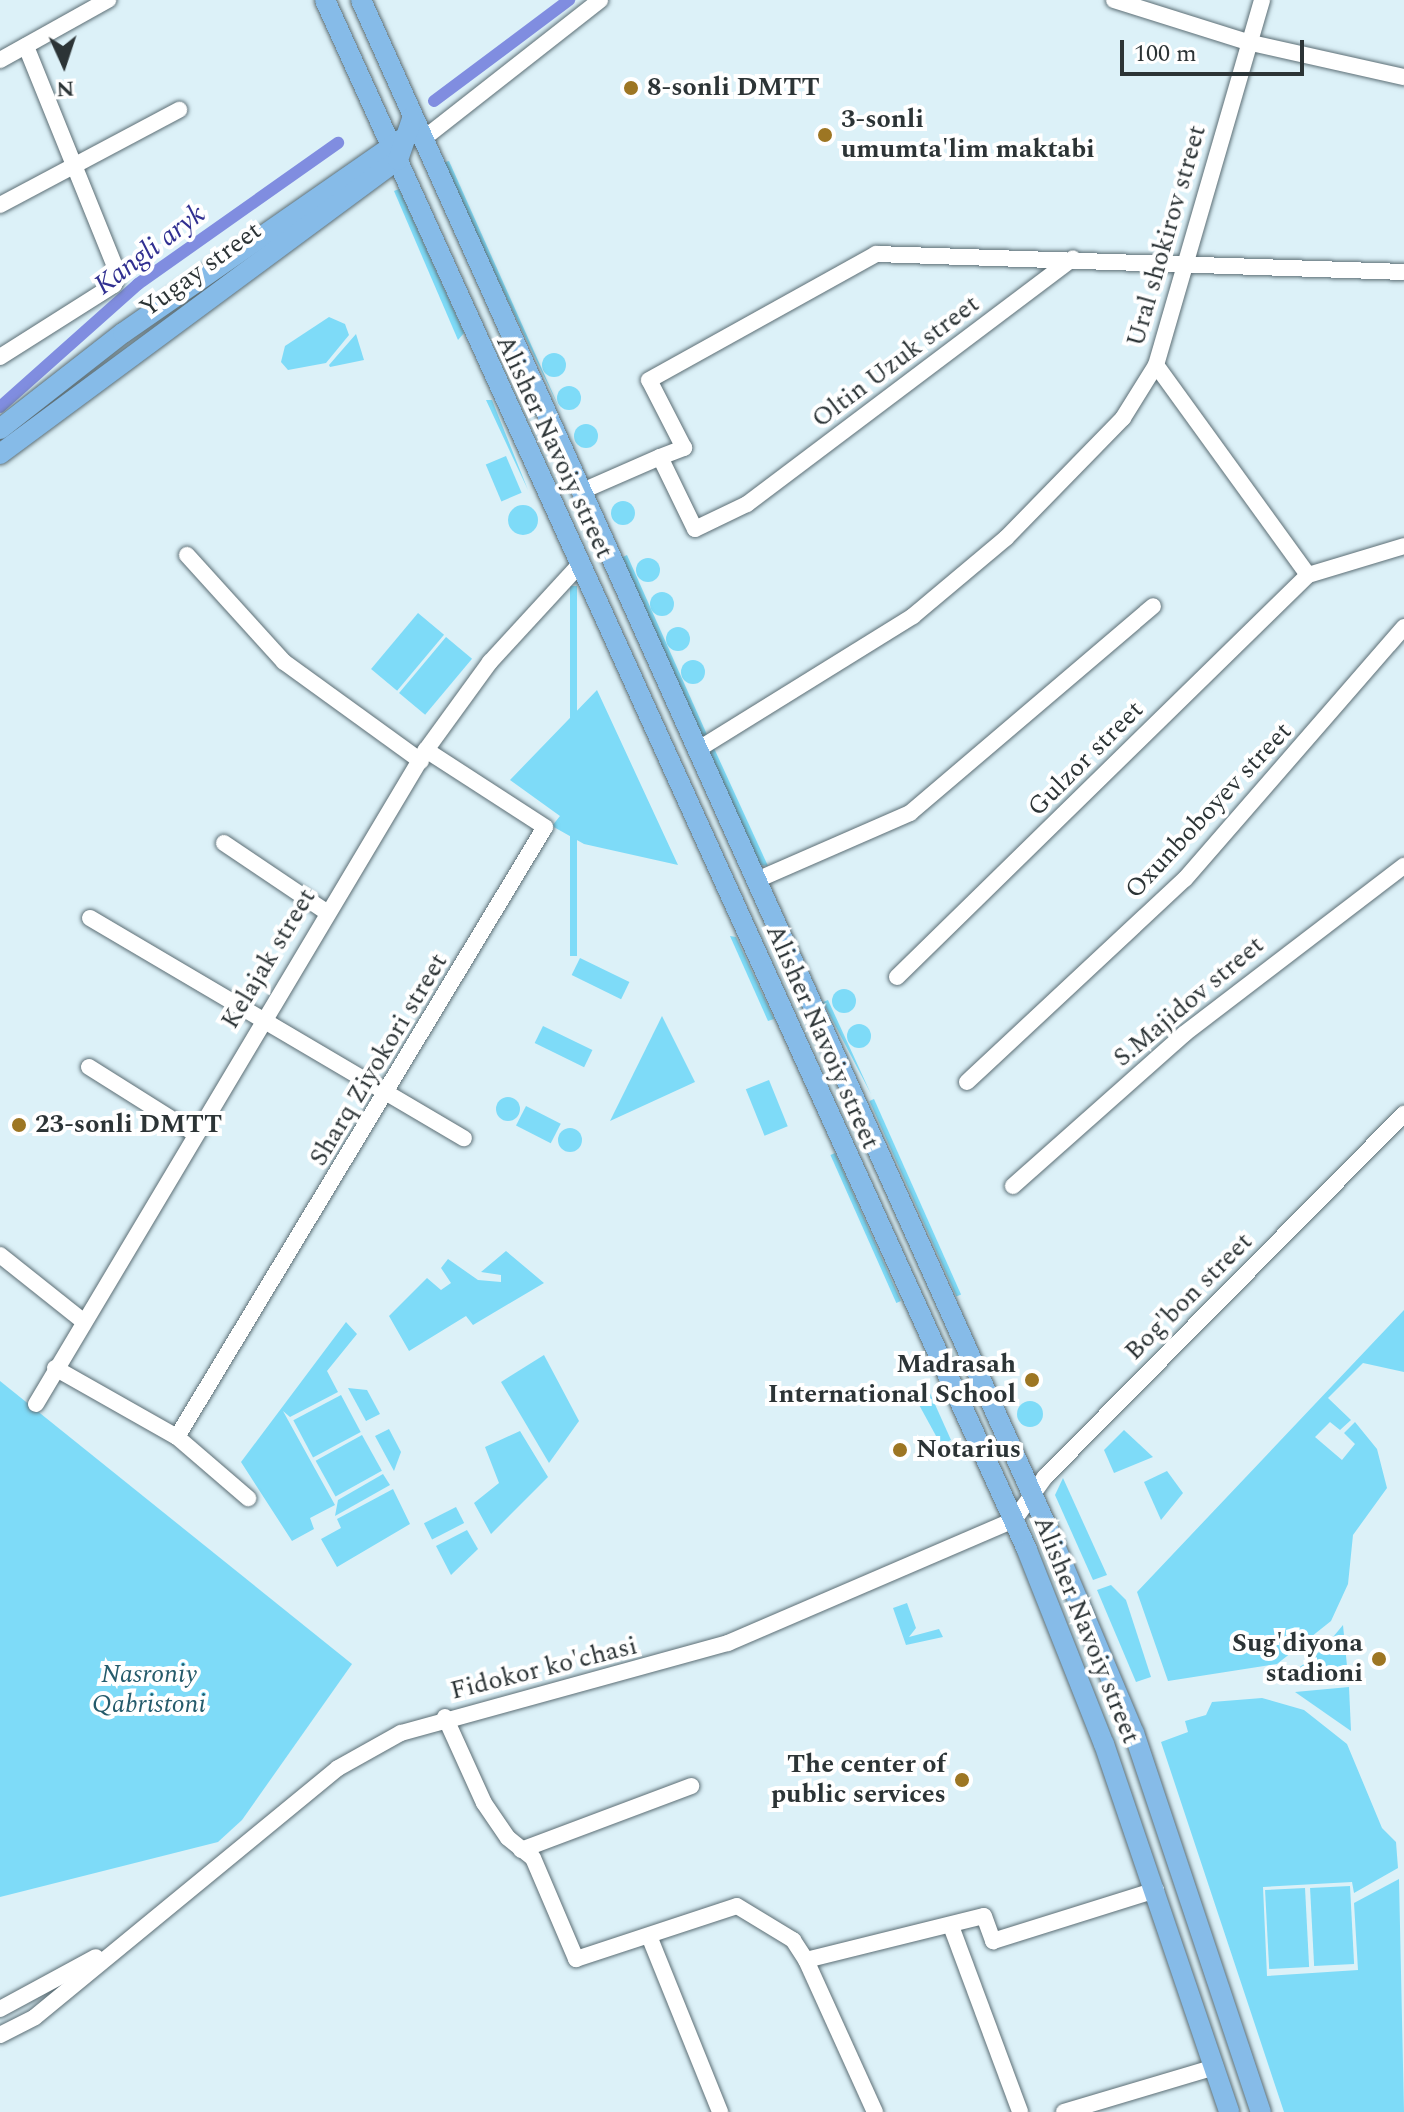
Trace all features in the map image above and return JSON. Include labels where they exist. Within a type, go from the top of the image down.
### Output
[{"type":"main road","name":"Alisher Navoiy street","points":[[325,0],[405,146],[434,163],[1032,1496],[1134,1733],[1261,2112]]},
{"type":"main road","name":"Alisher Navoiy street","points":[[361,0],[405,146],[580,564],[1014,1520],[1156,1890],[1229,2112]]},
{"type":"main road","name":"Yugay street","points":[[0,429],[405,146]]},
{"type":"main road","name":"Yugay street","points":[[0,454],[405,146]]},
{"type":"main road","points":[[763,971],[791,959]]},
{"type":"street","points":[[0,60],[108,0]]},
{"type":"street","points":[[405,146],[600,0]]},
{"type":"street","points":[[1114,0],[1247,42],[1404,77]]},
{"type":"street","name":"Ural shokirov street","points":[[697,750],[814,684],[971,568],[1123,418],[1156,365],[1180,264],[1262,0]]},
{"type":"street","points":[[0,357],[114,285],[118,274],[77,164],[26,46]]},
{"type":"street","points":[[0,205],[179,110]]},
{"type":"street","points":[[580,492],[684,448],[649,380],[876,254],[1073,258],[1404,272]]},
{"type":"street","name":"Oltin Uzuk street","points":[[660,457],[695,529],[747,504],[1073,258]]},
{"type":"street","points":[[1156,365],[1308,575]]},
{"type":"street","name":"Gulzor street","points":[[897,977],[1308,575],[1404,546]]},
{"type":"street","points":[[187,555],[284,662],[424,755]]},
{"type":"street","name":"Kelajak street","points":[[36,1404],[325,911],[424,755],[490,662],[580,564]]},
{"type":"street","points":[[757,880],[910,813],[1153,606]]},
{"type":"street","name":"Oxunboboyev street","points":[[967,1082],[1185,879],[1404,627]]},
{"type":"street","name":"Sharq Ziyokori street","points":[[177,1437],[388,1095],[545,827],[424,755]]},
{"type":"street","points":[[224,843],[325,911]]},
{"type":"street","name":"S.Majidov street","points":[[1013,1186],[1184,1034],[1404,866]]},
{"type":"street","points":[[90,918],[260,1022],[464,1138]]},
{"type":"street","points":[[89,1067],[194,1133]]},
{"type":"street","name":"Bog'bon street","points":[[1014,1520],[1032,1496],[1404,1114]]},
{"type":"street","points":[[0,1255],[83,1321]]},
{"type":"street","points":[[55,1368],[177,1437],[248,1498]]},
{"type":"street","name":"Fidokor ko'chasi","points":[[0,2035],[35,2017],[338,1768],[445,1717],[728,1643],[1014,1520]]},
{"type":"street","points":[[445,1717],[484,1803],[521,1850],[533,1858],[568,1950],[584,1961],[737,1906],[793,1940],[806,1960],[875,2112]]},
{"type":"street","points":[[521,1850],[691,1786]]},
{"type":"street","points":[[806,1960],[984,1916],[993,1941],[1156,1890]]},
{"type":"street","points":[[951,1926],[1020,2112]]},
{"type":"street","points":[[649,1936],[720,2112]]},
{"type":"street","name":"Fidokor ko'chasi","points":[[0,2009],[129,1939]]},
{"type":"street","points":[[1064,2112],[1215,2067]]},
{"type":"green space","points":[[449,161],[562,414],[442,163]]},
{"type":"green space","points":[[399,189],[464,333],[458,340],[394,191]]},
{"type":"green space","points":[[329,317],[345,324],[349,335],[326,363],[288,370],[281,362],[285,346]]},
{"type":"green space","points":[[356,334],[364,360],[330,367],[329,365]]},
{"type":"green space","points":[[554,353],[563,356],[566,365],[563,374],[554,377],[545,374],[542,365],[545,356]]},
{"type":"green space","points":[[569,386],[578,389],[581,398],[578,407],[569,410],[560,407],[557,398],[560,389]]},
{"type":"green space","points":[[486,400],[492,400],[528,490]]},
{"type":"green space","points":[[586,424],[595,427],[598,436],[595,445],[586,448],[577,445],[574,436],[577,427]]},
{"type":"green space","points":[[506,456],[522,493],[501,501],[486,465]]},
{"type":"green space","points":[[623,501],[632,504],[635,513],[632,522],[623,525],[614,522],[611,513],[614,504]]},
{"type":"green space","points":[[523,505],[534,509],[538,520],[534,531],[523,535],[512,531],[508,520],[512,509]]},
{"type":"green space","points":[[627,555],[709,740],[701,743],[619,559]]},
{"type":"green space","points":[[648,558],[657,561],[660,570],[657,579],[648,582],[639,579],[636,570],[639,561]]},
{"type":"green space","points":[[570,586],[577,586],[577,956],[570,956]]},
{"type":"green space","points":[[662,592],[671,595],[674,604],[671,613],[662,616],[653,613],[650,604],[653,595]]},
{"type":"green space","points":[[418,613],[444,635],[397,691],[371,669]]},
{"type":"green space","points":[[678,627],[687,630],[690,639],[687,648],[678,651],[669,648],[666,639],[669,630]]},
{"type":"green space","points":[[446,637],[472,659],[425,715],[399,693]]},
{"type":"green space","points":[[693,660],[702,663],[705,672],[702,681],[693,684],[684,681],[681,672],[684,663]]},
{"type":"green space","points":[[597,690],[678,865],[584,844],[552,826],[560,816],[510,780]]},
{"type":"green space","points":[[713,746],[768,866],[759,865],[707,749]]},
{"type":"green space","points":[[730,936],[736,937],[774,1019],[768,1021]]},
{"type":"green space","points":[[580,958],[629,982],[621,999],[572,975]]},
{"type":"green space","points":[[844,989],[853,992],[856,1001],[853,1010],[844,1013],[835,1010],[832,1001],[835,992]]},
{"type":"green space","points":[[828,1000],[871,1094],[823,1002]]},
{"type":"green space","points":[[662,1016],[695,1082],[610,1121]]},
{"type":"green space","points":[[859,1024],[868,1027],[871,1036],[868,1045],[859,1048],[850,1045],[847,1036],[850,1027]]},
{"type":"green space","points":[[543,1026],[592,1050],[584,1067],[535,1043]]},
{"type":"green space","points":[[769,1080],[788,1126],[765,1136],[746,1089]]},
{"type":"green space","points":[[508,1097],[519,1104],[520,1109],[513,1120],[508,1121],[497,1114],[496,1109],[503,1098]]},
{"type":"green space","points":[[874,1099],[961,1294],[956,1297],[869,1101]]},
{"type":"green space","points":[[526,1106],[561,1124],[551,1143],[516,1126]]},
{"type":"green space","points":[[570,1128],[581,1135],[582,1140],[575,1151],[570,1152],[559,1145],[558,1140],[565,1129]]},
{"type":"green space","points":[[835,1153],[901,1301],[896,1303],[830,1155]]},
{"type":"green space","points":[[506,1251],[544,1283],[473,1325],[466,1316],[409,1351],[389,1316],[427,1278],[441,1290],[451,1283],[441,1268],[448,1259],[478,1280],[501,1282],[501,1275],[481,1272]]},
{"type":"green space","points":[[1404,1310],[1404,1372],[1363,1363],[1328,1398],[1351,1420],[1340,1430],[1330,1422],[1315,1437],[1342,1460],[1355,1444],[1344,1433],[1355,1422],[1377,1449],[1387,1488],[1353,1535],[1348,1584],[1331,1621],[1277,1664],[1168,1681],[1137,1592]]},
{"type":"green space","points":[[346,1322],[357,1334],[327,1371],[338,1392],[290,1417],[283,1411],[335,1505],[310,1518],[314,1529],[292,1541],[241,1462]]},
{"type":"green space","points":[[544,1355],[579,1421],[549,1463],[501,1382]]},
{"type":"green space","name":"Nasroniy Qabristoni","points":[[0,1381],[352,1664],[242,1820],[218,1842],[0,1897]]},
{"type":"green space","points":[[348,1388],[367,1390],[380,1414],[366,1421]]},
{"type":"green space","points":[[929,1391],[951,1440],[941,1445],[918,1403]]},
{"type":"green space","points":[[341,1395],[361,1432],[313,1457],[293,1420]]},
{"type":"green space","points":[[1030,1401],[1039,1405],[1043,1414],[1039,1423],[1030,1427],[1021,1423],[1017,1414],[1021,1405]]},
{"type":"green space","points":[[389,1429],[401,1452],[394,1471],[375,1436]]},
{"type":"green space","points":[[1124,1430],[1153,1457],[1114,1473],[1104,1450]]},
{"type":"green space","points":[[520,1431],[548,1477],[491,1534],[474,1503],[499,1483],[485,1447]]},
{"type":"green space","points":[[362,1435],[382,1471],[336,1497],[316,1461]]},
{"type":"green space","points":[[1167,1471],[1183,1493],[1161,1520],[1144,1482]]},
{"type":"green space","points":[[383,1474],[390,1485],[335,1516],[338,1500]]},
{"type":"green space","points":[[1063,1478],[1107,1575],[1093,1580],[1055,1495]]},
{"type":"green space","points":[[393,1489],[410,1524],[337,1567],[321,1539],[341,1528],[337,1519]]},
{"type":"green space","points":[[456,1507],[464,1523],[432,1539],[424,1523]]},
{"type":"green space","points":[[467,1530],[478,1549],[451,1575],[436,1546]]},
{"type":"green space","points":[[1111,1585],[1126,1600],[1151,1677],[1136,1682],[1097,1590]]},
{"type":"green space","points":[[907,1603],[916,1628],[909,1637],[939,1629],[943,1637],[906,1645],[893,1608]]},
{"type":"green space","points":[[1343,1625],[1347,1666],[1296,1670],[1323,1649]]},
{"type":"green space","points":[[1349,1687],[1351,1731],[1295,1692]]},
{"type":"green space","points":[[1262,1698],[1304,1710],[1347,1744],[1382,1828],[1396,1842],[1398,1868],[1354,1893],[1352,1882],[1263,1887],[1267,1976],[1358,1970],[1354,1903],[1399,1879],[1404,2112],[1284,2112],[1161,1742],[1188,1732],[1185,1721],[1206,1715],[1212,1702]]},
{"type":"green space","points":[[1350,1886],[1354,1964],[1314,1966],[1310,1888]]},
{"type":"green space","points":[[1305,1888],[1309,1967],[1269,1969],[1265,1890]]},
{"type":"waterway","name":"Kangli aryk","points":[[434,101],[569,0]]},
{"type":"waterway","name":"Kangli aryk","points":[[0,407],[138,284],[338,143]]},
{"type":"place","name":"8-sonli DMTT","points":[[631,88]]},
{"type":"place","name":"3-sonli umumta'lim maktabi","points":[[825,135]]},
{"type":"place","name":"23-sonli DMTT","points":[[19,1125]]},
{"type":"place","name":"Madrasah International School","points":[[1032,1380]]},
{"type":"place","name":"Notarius","points":[[900,1450]]},
{"type":"place","name":"Sug'diyona stadioni","points":[[1379,1659]]},
{"type":"place","name":"The center of public services","points":[[962,1780]]}]
